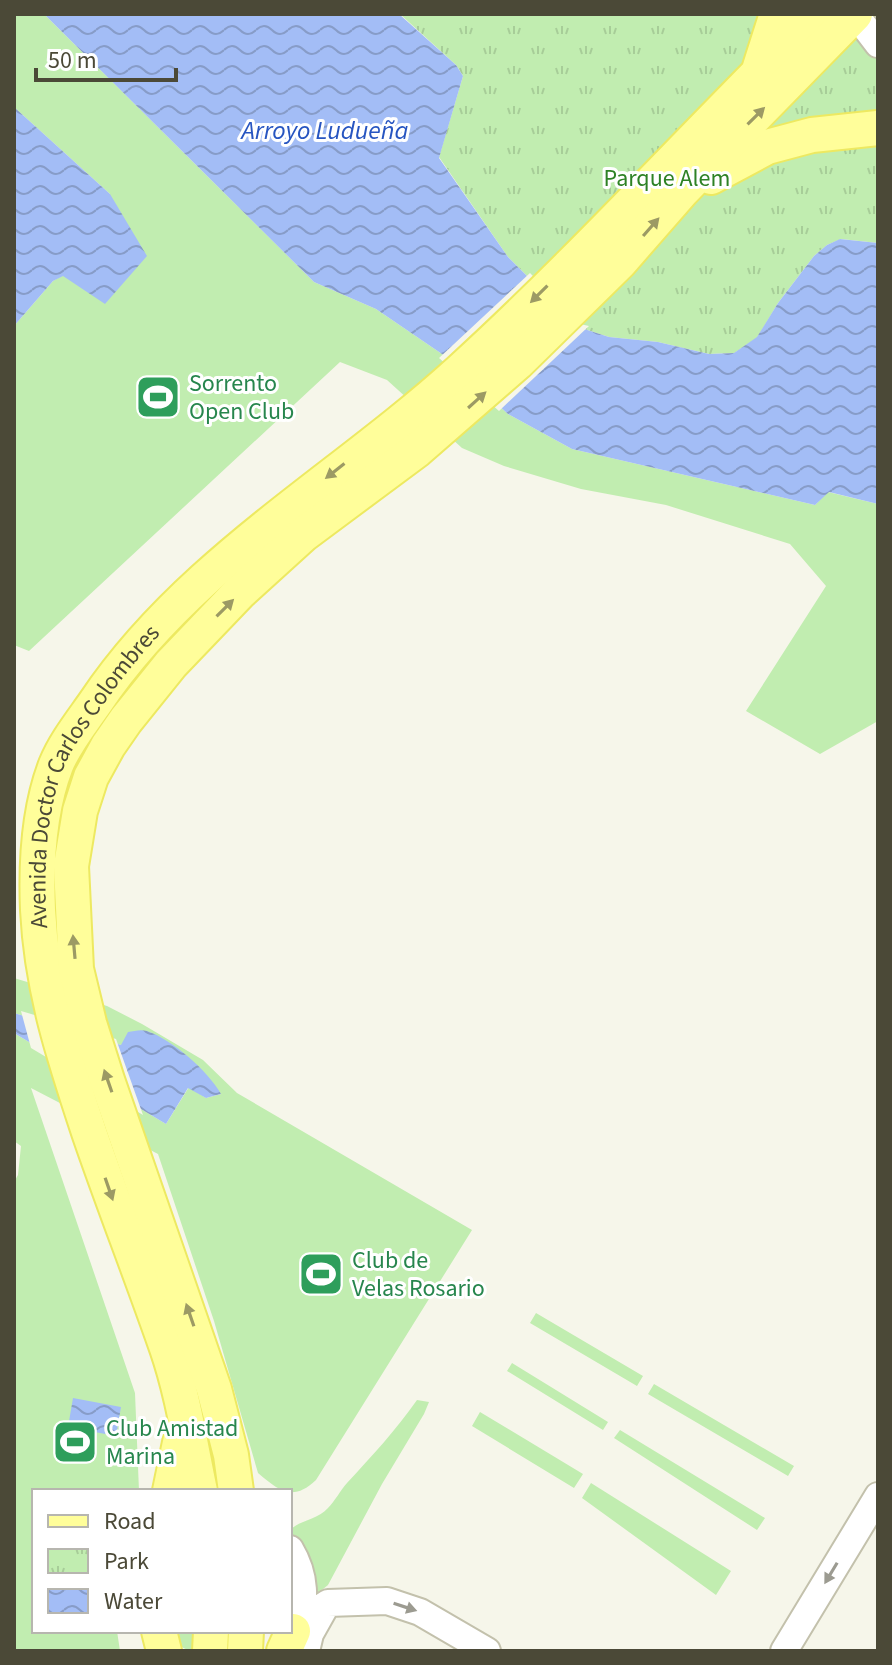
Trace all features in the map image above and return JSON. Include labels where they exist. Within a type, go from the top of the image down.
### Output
[{"type":"main road","points":[[759,71],[777,14]]},
{"type":"main road","name":"Avenida Doctor Carlos Colombres","points":[[200,1489],[169,1353],[83,1115],[49,1004],[38,906],[39,850],[47,796],[57,763],[114,674],[140,644],[214,572],[282,513],[457,373],[594,240],[817,14]]},
{"type":"main road","name":"Avenida Doctor Carlos Colombres","points":[[236,1489],[231,1455],[197,1335],[89,1023],[76,969],[71,866],[80,811],[91,777],[108,746],[145,696],[239,593],[304,534],[417,450],[517,363],[620,262],[682,191],[855,14]]},
{"type":"main road","points":[[682,191],[767,147],[812,135],[878,128]]},
{"type":"main road","points":[[170,1489],[185,1417]]},
{"type":"main road","points":[[231,1455],[254,1489]]},
{"type":"street","points":[[855,14],[878,44]]},
{"type":"street","points":[[784,1651],[878,1496]]},
{"type":"street","points":[[292,1552],[303,1580],[301,1629],[387,1601],[420,1612],[487,1651]]},
{"type":"street","points":[[161,1633],[177,1651]]},
{"type":"green space","name":"Sorrento Open Club","points":[[14,14],[44,14],[314,282],[376,309],[442,354],[508,414],[572,449],[815,505],[828,492],[878,504],[878,721],[820,754],[746,711],[826,586],[790,544],[666,505],[581,489],[504,466],[462,448],[387,380],[340,362],[29,651],[14,645],[14,326],[53,281],[63,275],[110,194],[14,107]]},
{"type":"green space","name":"Parque Alem","points":[[400,14],[878,14],[878,243],[841,239],[827,245],[814,256],[778,303],[757,338],[734,353],[709,354],[658,342],[609,337],[578,327],[508,257],[439,157],[463,76],[456,65]]},
{"type":"green space","name":"Club de Velas Rosario","points":[[14,978],[107,1006],[203,1060],[237,1093],[472,1230],[316,1480],[300,1491],[280,1489],[258,1473],[214,1321],[158,1154],[31,1088],[135,1393],[139,1489],[32,1489],[32,1633],[117,1633],[120,1651],[14,1651],[14,1182],[18,1175],[21,1146],[14,1141],[14,1033],[166,1124],[189,1087],[206,1098],[221,1094],[121,1045],[14,1013]]},
{"type":"green space","points":[[536,1313],[643,1376],[637,1386],[530,1323]]},
{"type":"green space","points":[[512,1363],[608,1422],[603,1430],[507,1371]]},
{"type":"green space","points":[[654,1384],[794,1466],[788,1476],[648,1394]]},
{"type":"green space","points":[[417,1400],[429,1402],[328,1585],[313,1597],[304,1555],[292,1529],[328,1508]]},
{"type":"green space","points":[[480,1412],[583,1474],[574,1488],[472,1426]]},
{"type":"green space","points":[[620,1430],[765,1518],[757,1530],[614,1438]]},
{"type":"green space","points":[[591,1483],[731,1571],[716,1595],[582,1498]]},
{"type":"green space","points":[[168,1633],[195,1633],[196,1651],[179,1645]]},
{"type":"water","name":"Arroyo Ludueña","points":[[44,14],[399,14],[456,65],[463,76],[439,158],[508,257],[578,327],[609,337],[658,342],[709,354],[734,353],[757,337],[778,303],[814,256],[827,245],[840,239],[878,243],[878,504],[829,492],[815,505],[572,449],[508,414],[442,354],[376,309],[314,282]]},
{"type":"water","points":[[14,107],[110,194],[147,256],[105,304],[63,276],[53,281],[14,326]]},
{"type":"water","points":[[14,1013],[121,1045],[128,1032],[147,1031],[168,1041],[189,1057],[221,1094],[206,1098],[188,1088],[166,1124],[14,1033]]},
{"type":"water","points":[[73,1398],[121,1407],[116,1436],[68,1427]]},
{"type":"pier","points":[[530,273],[580,324],[589,326],[499,411],[439,358]]},
{"type":"pier","points":[[21,1011],[116,1039],[143,1115],[31,1048]]},
{"type":"place","name":"Sorrento Open Club","points":[[158,397]]},
{"type":"place","name":"Club de Velas Rosario","points":[[321,1274]]},
{"type":"place","name":"Club Amistad Marina","points":[[75,1442]]}]
